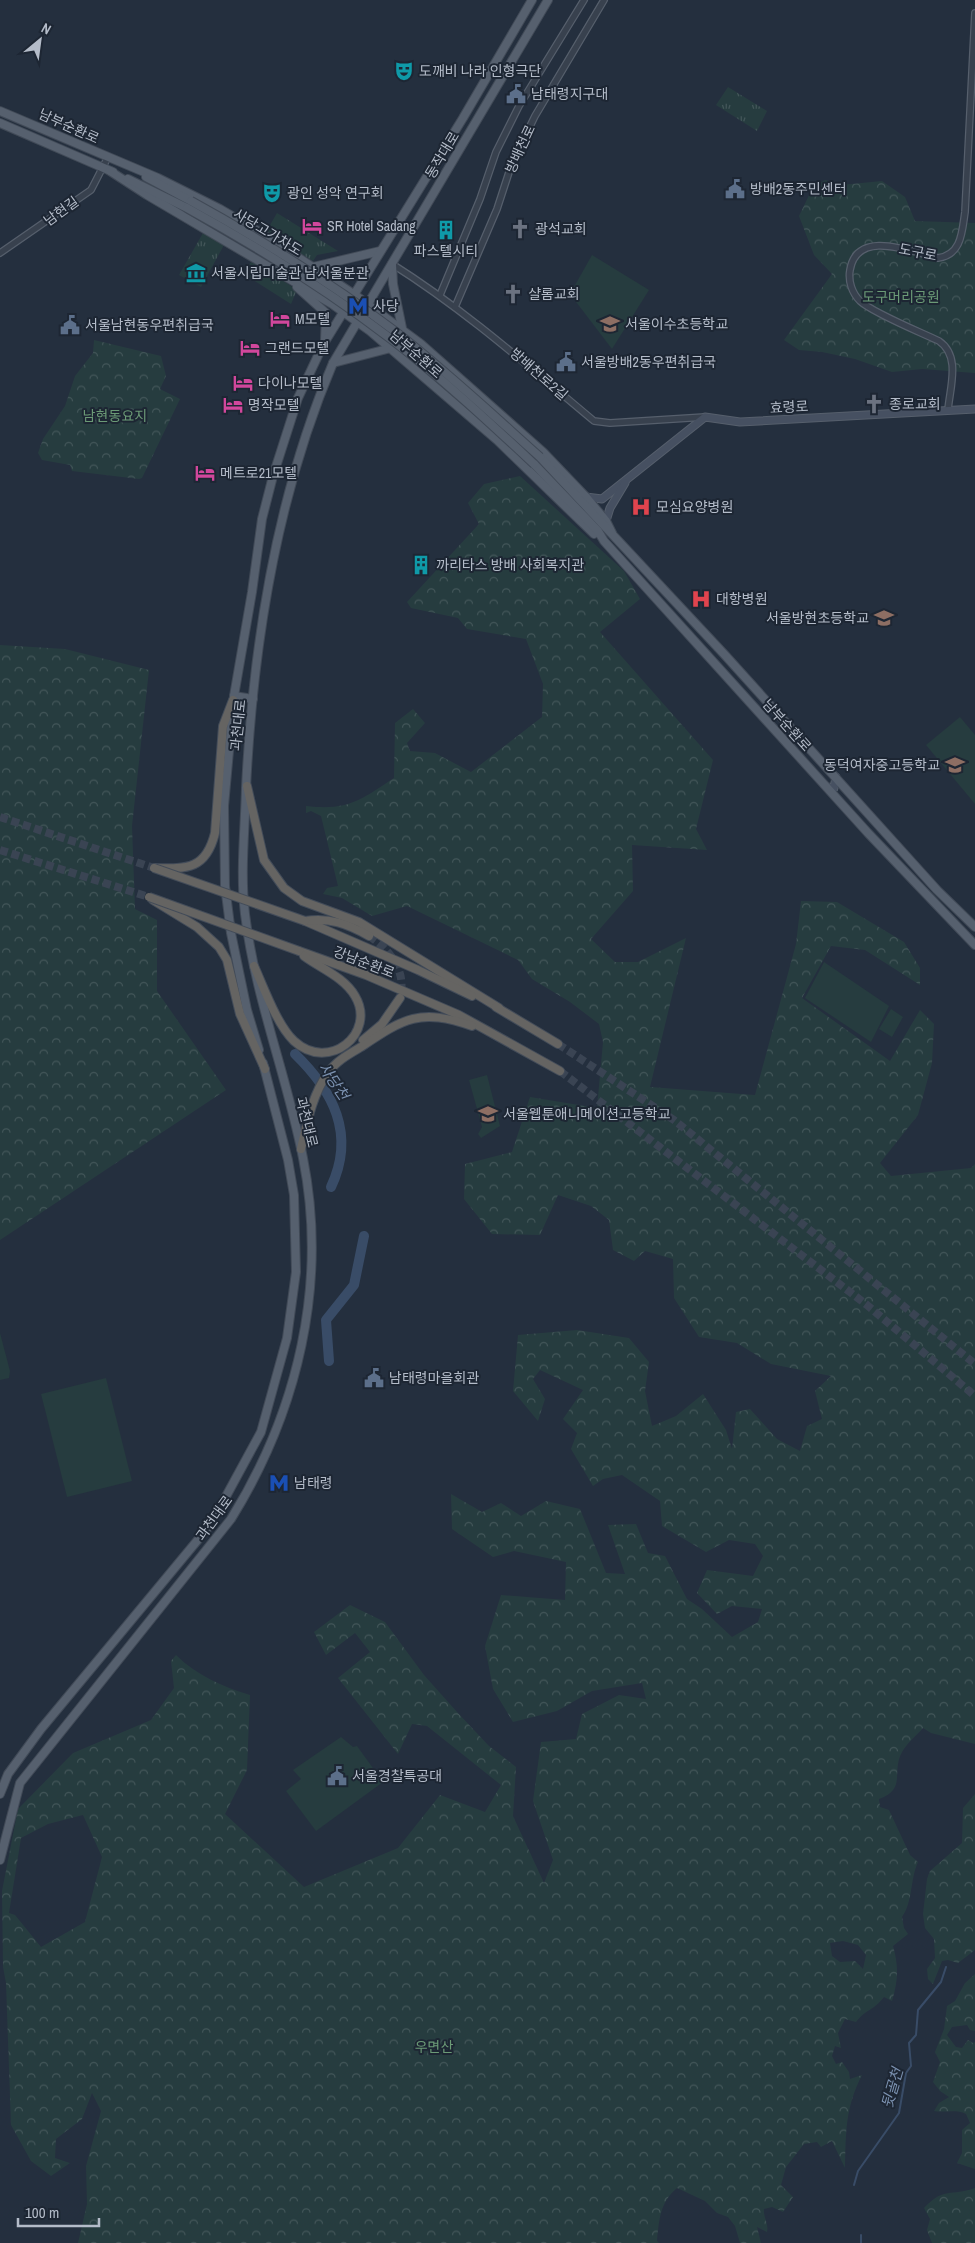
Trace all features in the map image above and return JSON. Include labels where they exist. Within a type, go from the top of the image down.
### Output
[{"type":"highway","name":"강남순환로","points":[[234,698],[223,726],[212,846],[202,861],[190,867],[154,868],[305,921],[418,970],[499,1008],[558,1044]]},
{"type":"highway","points":[[246,786],[264,860],[277,881],[284,888],[302,901],[359,922],[499,1008]]},
{"type":"highway","name":"강남순환로","points":[[265,1069],[240,1014],[227,960],[208,936],[149,897],[411,993],[459,1015],[560,1071]]},
{"type":"highway","points":[[305,921],[319,919],[339,922],[369,936]]},
{"type":"highway","points":[[254,966],[285,1030],[293,1040],[309,1051],[326,1054],[333,1052],[341,1048],[355,1034],[360,1015],[358,1002],[349,988],[299,951]]},
{"type":"highway","points":[[301,1149],[314,1101],[327,1074],[337,1062],[382,1024],[400,998]]},
{"type":"highway","points":[[337,1062],[387,1029],[411,1018],[445,1018],[492,1033]]},
{"type":"main road","name":"동작대로","points":[[344,312],[514,33],[532,0]]},
{"type":"main road","name":"동작대로","points":[[357,322],[548,0]]},
{"type":"main road","points":[[514,33],[525,38]]},
{"type":"main road","name":"남부순환로","points":[[0,111],[158,178],[220,209],[355,295],[402,328],[543,452],[586,497],[606,521],[612,532]]},
{"type":"main road","name":"남부순환로","points":[[0,123],[189,205]]},
{"type":"main road","name":"남부순환로","points":[[127,166],[189,205]]},
{"type":"main road","name":"남부순환로","points":[[106,169],[344,312],[391,348],[497,440],[591,532],[604,541]]},
{"type":"main road","name":"사당고가차도","points":[[189,205],[276,250],[381,321],[429,360],[540,457]]},
{"type":"main road","name":"사당고가차도","points":[[189,205],[272,257],[392,340],[484,417],[534,464]]},
{"type":"main road","points":[[313,267],[380,251]]},
{"type":"main road","points":[[392,264],[393,284],[402,328]]},
{"type":"main road","points":[[272,267],[324,310],[327,317],[323,345]]},
{"type":"main road","points":[[368,273],[382,282]]},
{"type":"main road","name":"과천대로","points":[[0,1794],[8,1774],[41,1728],[211,1524],[236,1482],[261,1432],[287,1338],[296,1272],[294,1195],[288,1160],[265,1069],[247,1010],[231,933],[225,886],[224,806],[234,698],[262,519],[272,476],[298,398],[323,345],[344,312]]},
{"type":"main road","points":[[376,336],[381,325],[389,319]]},
{"type":"main road","name":"과천대로","points":[[0,1860],[20,1784],[231,1519],[248,1491],[271,1444],[289,1396],[302,1345],[310,1285],[312,1247],[301,1149],[254,966],[245,913],[243,862],[248,744],[265,610],[280,523],[316,401],[333,363],[357,322]]},
{"type":"main road","points":[[333,363],[391,348]]},
{"type":"main road","name":"효령로","points":[[705,418],[740,422],[975,409]]},
{"type":"main road","points":[[586,497],[602,499],[705,418]]},
{"type":"main road","name":"남부순환로","points":[[540,457],[612,532],[937,890],[975,927]]},
{"type":"main road","name":"남부순환로","points":[[534,464],[598,531],[604,541],[868,833],[975,945]]},
{"type":"main road","points":[[606,521],[610,508],[626,481]]},
{"type":"main road","points":[[234,698],[253,699]]},
{"type":"main road","points":[[827,787],[834,788],[836,778]]},
{"type":"main road","points":[[868,833],[868,824],[872,822],[879,824]]},
{"type":"main road","points":[[288,1160],[303,1159]]},
{"type":"main road","points":[[287,1338],[302,1345]]},
{"type":"main road","points":[[146,1603],[158,1612]]},
{"type":"street","name":"방배천로","points":[[440,296],[480,199],[496,152],[518,106],[584,0]]},
{"type":"street","name":"방배천로","points":[[455,307],[496,209],[512,163],[535,116],[604,0]]},
{"type":"street","name":"도구로","points":[[948,410],[953,362],[949,350],[938,341],[863,303],[850,285],[849,274],[854,257],[871,245],[882,244],[938,258],[946,257],[961,240],[965,212],[975,13]]},
{"type":"street","name":"남현길","points":[[0,253],[91,190],[106,169],[108,157]]},
{"type":"street","name":"방배천로2길","points":[[392,264],[440,296],[510,349],[594,421],[610,423],[705,418]]},
{"type":"green space","points":[[728,87],[767,111],[757,131],[716,105]]},
{"type":"green space","name":"도구머리공원","points":[[825,180],[841,185],[882,181],[905,197],[915,221],[975,223],[975,373],[922,369],[892,372],[855,359],[822,352],[799,350],[784,340],[832,274],[814,255],[799,216],[813,187]]},
{"type":"green space","points":[[277,213],[338,251],[317,255],[313,261],[266,232]]},
{"type":"green space","points":[[203,233],[224,245],[201,287],[179,275]]},
{"type":"green space","points":[[592,255],[649,290],[612,349],[570,294]]},
{"type":"green space","points":[[252,260],[297,290],[291,304],[244,274]]},
{"type":"green space","name":"남현동요지","points":[[94,340],[161,356],[166,376],[160,389],[180,399],[142,478],[72,471],[70,465],[42,460],[38,453],[43,439],[65,406],[75,376],[93,353]]},
{"type":"green space","name":"우면산","points":[[520,476],[624,571],[640,599],[600,632],[713,760],[696,829],[707,850],[632,845],[633,891],[591,939],[615,962],[638,962],[686,938],[650,1087],[755,1095],[796,944],[801,901],[837,902],[904,942],[920,968],[920,985],[865,950],[831,946],[802,998],[890,1061],[920,1010],[934,1024],[932,1063],[918,1115],[880,1163],[891,1176],[971,1168],[975,1164],[975,1744],[931,1733],[923,1728],[902,1752],[899,1759],[896,1785],[893,1790],[888,1795],[879,1799],[880,1807],[889,1810],[910,1855],[918,1862],[906,1911],[902,1917],[904,1928],[908,1934],[893,1946],[897,1967],[894,1994],[892,2001],[884,1997],[856,2022],[845,2019],[838,2033],[841,2048],[835,2046],[832,2056],[836,2064],[842,2062],[849,2072],[850,2079],[862,2075],[849,2109],[846,2131],[845,2168],[832,2141],[821,2147],[817,2142],[804,2144],[786,2167],[781,2185],[793,2197],[783,2212],[772,2207],[764,2209],[767,2232],[757,2227],[761,2243],[740,2243],[735,2226],[728,2217],[717,2213],[705,2201],[677,2188],[667,2199],[661,2212],[657,2241],[659,2243],[78,2243],[87,2204],[86,2166],[101,2111],[92,2093],[82,2119],[56,2139],[55,2158],[70,2163],[51,2176],[31,2161],[11,2125],[6,1983],[3,1967],[2,1891],[18,1809],[73,1753],[151,1720],[174,1688],[171,1661],[176,1655],[192,1669],[210,1680],[250,1695],[247,1770],[225,1814],[304,1887],[398,1848],[440,1795],[485,1812],[501,1785],[427,1726],[412,1724],[398,1754],[338,1678],[370,1652],[355,1633],[326,1655],[314,1632],[350,1605],[385,1622],[424,1675],[457,1712],[489,1746],[516,1767],[513,1816],[544,1883],[553,1860],[533,1801],[541,1742],[576,1739],[582,1714],[619,1695],[646,1699],[642,1683],[592,1691],[557,1711],[513,1722],[493,1689],[485,1646],[501,1595],[565,1600],[566,1562],[514,1551],[493,1557],[452,1529],[451,1494],[482,1512],[501,1503],[521,1516],[546,1501],[580,1509],[606,1573],[625,1574],[608,1525],[636,1524],[648,1553],[665,1556],[687,1599],[702,1609],[732,1637],[758,1622],[762,1609],[732,1606],[717,1614],[697,1593],[707,1570],[753,1576],[763,1556],[755,1544],[729,1540],[706,1552],[662,1526],[660,1501],[622,1475],[603,1479],[593,1486],[571,1449],[577,1433],[563,1419],[583,1390],[540,1370],[533,1379],[545,1399],[538,1421],[513,1391],[518,1335],[577,1330],[629,1338],[649,1362],[645,1391],[652,1426],[676,1416],[703,1394],[726,1430],[732,1449],[736,1412],[750,1409],[777,1439],[800,1451],[807,1426],[822,1419],[815,1391],[831,1376],[771,1364],[737,1343],[699,1337],[674,1298],[673,1259],[645,1251],[634,1261],[613,1250],[609,1220],[591,1206],[558,1195],[540,1235],[492,1234],[464,1199],[465,1164],[512,1152],[530,1097],[597,1108],[603,1042],[599,1024],[570,1002],[532,979],[518,960],[407,906],[372,916],[342,898],[323,894],[327,888],[338,886],[321,816],[311,811],[306,813],[306,806],[333,807],[344,805],[363,798],[394,778],[395,723],[413,709],[425,723],[407,743],[410,751],[435,753],[471,772],[542,717],[543,684],[526,639],[467,629],[458,618],[411,608],[407,602],[479,524],[468,503],[484,484]],"holes":[[[83,1815],[102,1857],[85,1922],[41,1947],[15,1915],[9,1913],[21,1838],[48,1824]],[[843,1941],[858,1945],[866,1955],[863,1969],[855,1961],[840,1962],[832,1956],[830,1943]]]},
{"type":"green space","points":[[0,645],[65,649],[149,670],[132,826],[135,909],[157,920],[157,991],[226,1090],[0,1240]]},
{"type":"green space","points":[[960,717],[975,735],[975,804],[926,745]]},
{"type":"green space","points":[[824,962],[889,1006],[871,1042],[805,998]]},
{"type":"green space","points":[[891,1009],[903,1017],[892,1037],[879,1029]]},
{"type":"green space","points":[[487,1075],[500,1126],[481,1138],[478,1134],[482,1127],[469,1080]]},
{"type":"green space","points":[[0,1333],[10,1371],[9,1378],[0,1380]]},
{"type":"green space","points":[[106,1378],[132,1481],[67,1497],[41,1394]]},
{"type":"green space","points":[[341,1737],[353,1747],[357,1746],[383,1782],[316,1831],[286,1791],[301,1779],[293,1770]]},
{"type":"green space","points":[[975,1794],[975,1950],[958,1963],[948,1960],[942,1961],[933,1984],[928,1979],[927,1969],[935,1958],[934,1939],[925,1928],[923,1914],[927,1879],[930,1871],[962,1843],[963,1808]]},
{"type":"green space","points":[[975,1974],[975,2031],[970,2030],[967,2025],[952,2027],[947,2035],[956,2047],[962,2048],[968,2040],[973,2043],[975,2042],[975,2169],[957,2163],[962,2153],[962,2130],[970,2123],[966,2114],[934,2111],[939,2103],[949,2097],[940,2091],[933,2082],[940,2062],[935,2052],[944,2029],[947,2006],[955,2001],[965,1983]]},
{"type":"green space","points":[[975,2188],[975,2243],[932,2243],[927,2230],[930,2219],[924,2208],[943,2194]]},
{"type":"waterway","name":"사당천","points":[[295,1054],[320,1083],[330,1098],[337,1114],[341,1131],[341,1149],[338,1168],[331,1187]]},
{"type":"waterway","name":"사당천","points":[[329,1361],[326,1320],[354,1285],[364,1236]]},
{"type":"waterway","name":"뒷골천","points":[[854,2185],[858,2171],[899,2113],[906,2073],[911,2066],[909,2043],[916,2035],[918,2010],[941,1982],[946,1967]]},
{"type":"waterway","name":"뒷골천","points":[[861,2235],[861,2243]]},
{"type":"tunnel","points":[[0,817],[154,868]]},
{"type":"tunnel","points":[[0,850],[149,897]]},
{"type":"tunnel","points":[[369,936],[383,947],[399,969],[401,978],[400,996]]},
{"type":"tunnel","points":[[558,1044],[674,1120],[975,1364]]},
{"type":"tunnel","points":[[560,1071],[867,1305],[975,1396]]},
{"type":"place","name":"도깨비 나라 인형극단","points":[[404,71]]},
{"type":"place","name":"남태령지구대","points":[[516,94]]},
{"type":"place","name":"방배2동주민센터","points":[[735,189]]},
{"type":"place","name":"광인 성악 연구회","points":[[272,193]]},
{"type":"place","name":"SR Hotel Sadang","points":[[312,226]]},
{"type":"place","name":"광석교회","points":[[520,229]]},
{"type":"place","name":"파스텔시티","points":[[446,230]]},
{"type":"place","name":"서울시립미술관 남서울분관","points":[[196,273]]},
{"type":"place","name":"샬롬교회","points":[[513,294]]},
{"type":"place","name":"사당","points":[[358,306]]},
{"type":"place","name":"M모텔","points":[[280,319]]},
{"type":"place","name":"서울이수초등학교","points":[[610,324]]},
{"type":"place","name":"서울남현동우편취급국","points":[[70,325]]},
{"type":"place","name":"그랜드모텔","points":[[250,348]]},
{"type":"place","name":"서울방배2동우편취급국","points":[[566,362]]},
{"type":"place","name":"다이나모텔","points":[[243,383]]},
{"type":"place","name":"종로교회","points":[[874,404]]},
{"type":"place","name":"명작모텔","points":[[233,405]]},
{"type":"place","name":"메트로21모텔","points":[[205,473]]},
{"type":"place","name":"모심요양병원","points":[[641,507]]},
{"type":"place","name":"까리타스 방배 사회복지관","points":[[421,565]]},
{"type":"place","name":"대항병원","points":[[701,599]]},
{"type":"place","name":"서울방현초등학교","points":[[884,618]]},
{"type":"place","name":"동덕여자중고등학교","points":[[955,765]]},
{"type":"place","name":"서울웹툰애니메이션고등학교","points":[[488,1114]]},
{"type":"place","name":"남태령마을회관","points":[[374,1378]]},
{"type":"place","name":"남태령","points":[[279,1483]]},
{"type":"place","name":"서울경찰특공대","points":[[337,1776]]}]
